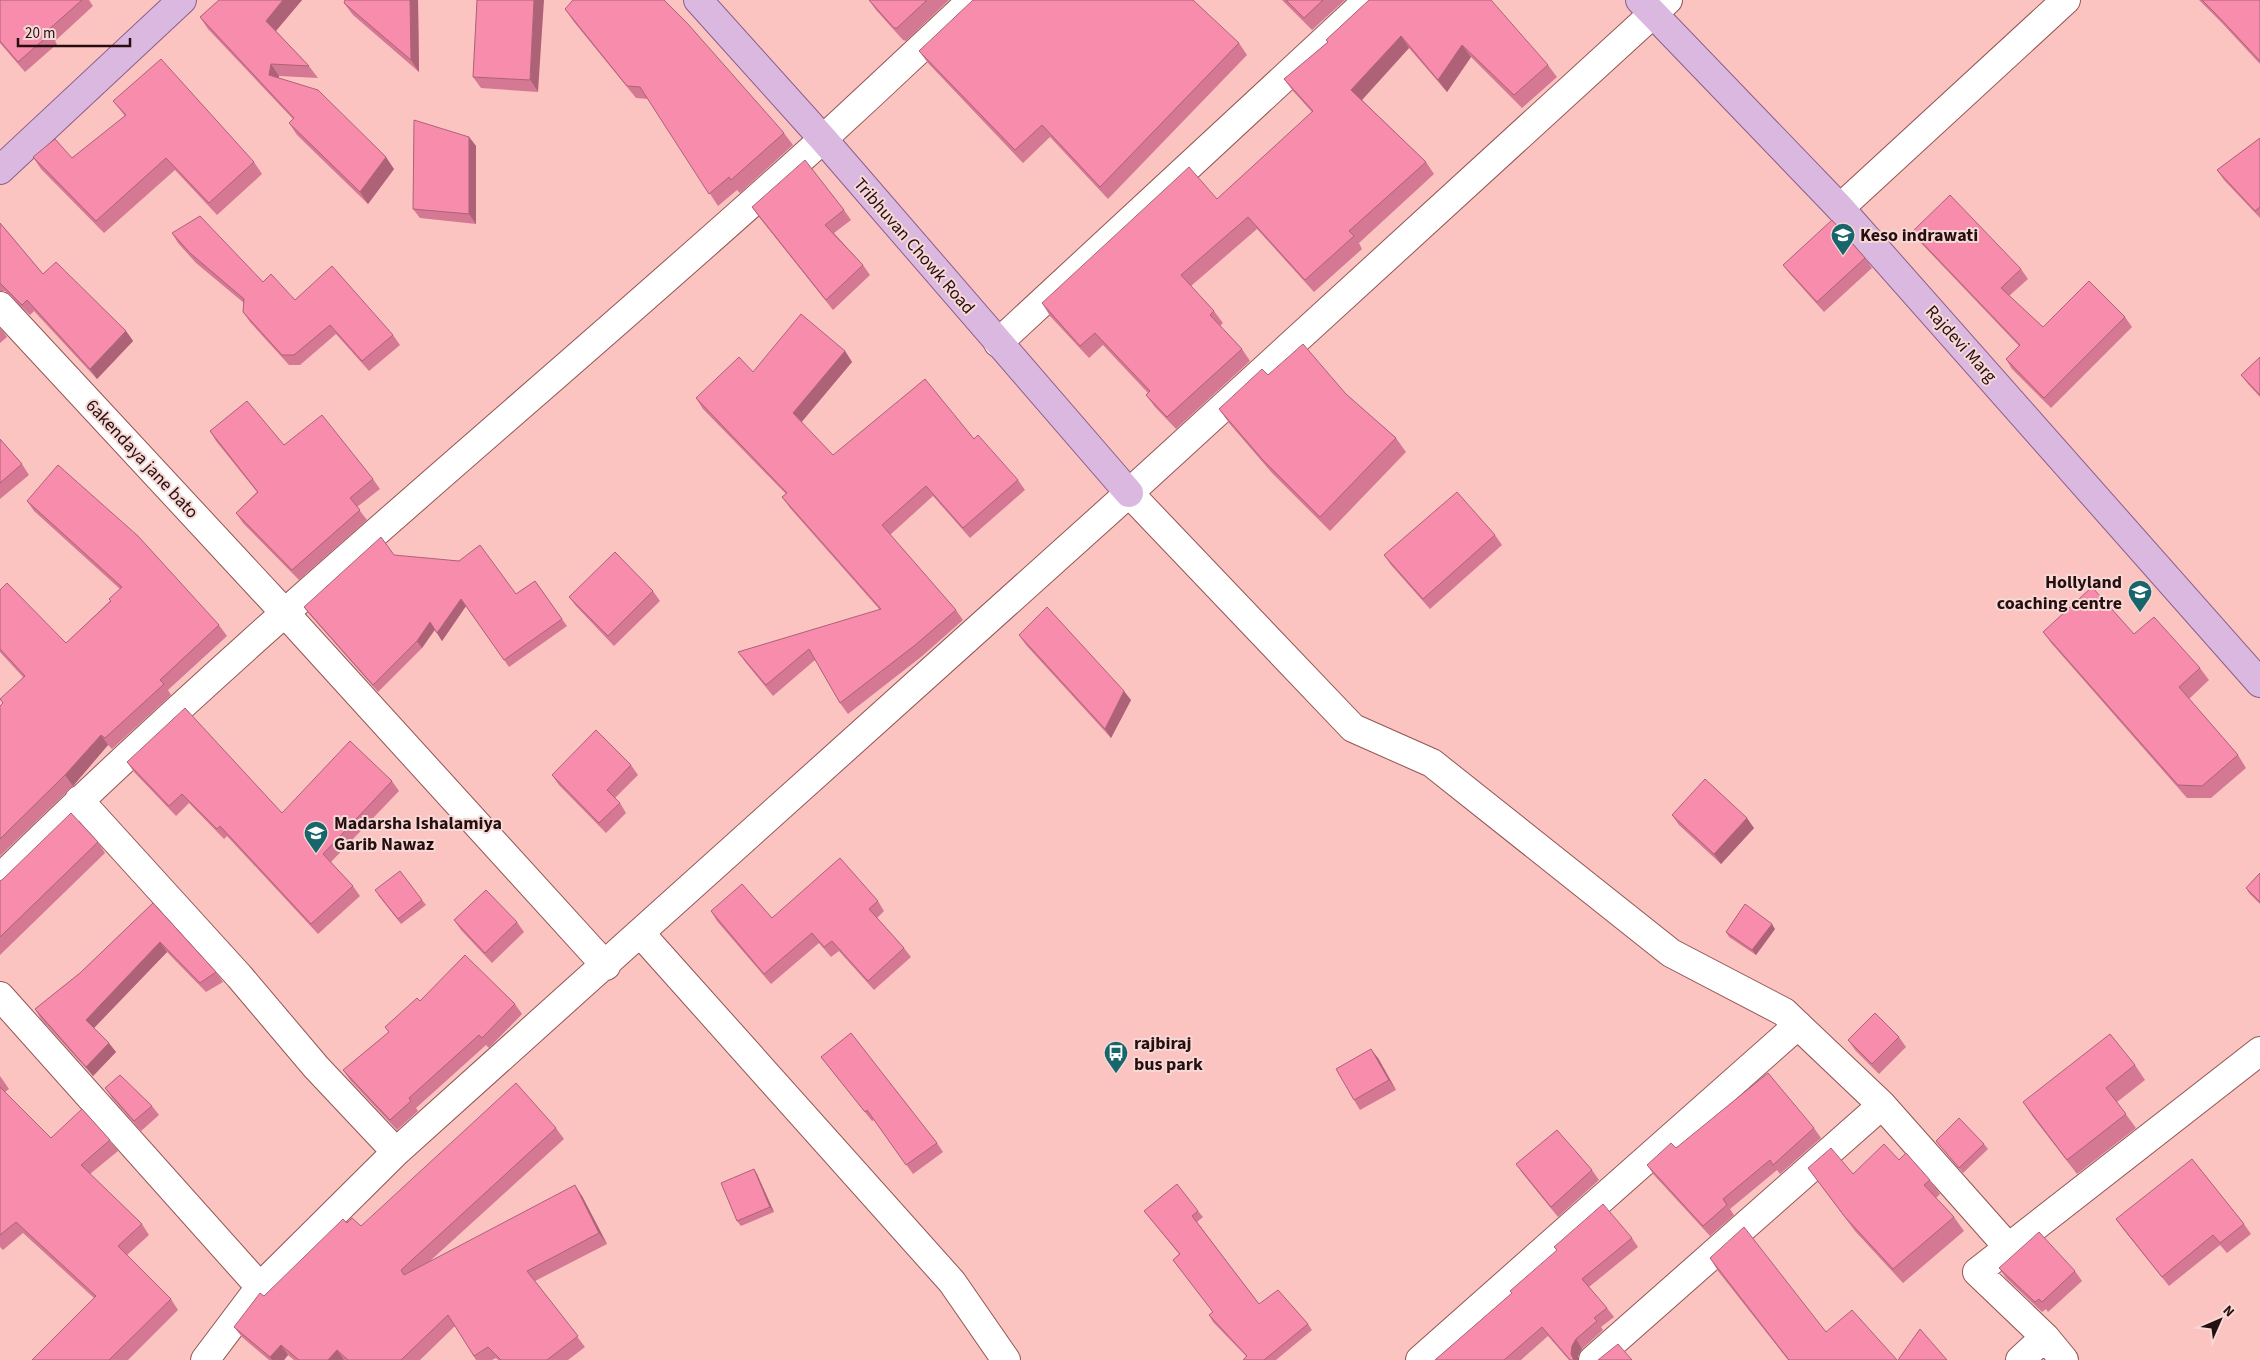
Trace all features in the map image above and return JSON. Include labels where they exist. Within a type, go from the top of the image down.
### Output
[{"type":"main road","points":[[0,170],[182,0]]},
{"type":"main road","name":"Tribhuvan Chowk Road","points":[[698,0],[823,139],[1129,493]]},
{"type":"main road","name":"Rajdevi Marg","points":[[1654,5],[1840,208],[2260,683]]},
{"type":"street","points":[[0,878],[79,800],[284,612],[823,139],[972,0]]},
{"type":"street","points":[[998,343],[1368,0]]},
{"type":"street","points":[[1840,208],[2066,0]]},
{"type":"street","points":[[205,1360],[260,1287],[396,1152],[606,966],[1129,493],[1654,5]]},
{"type":"street","name":"6akendaya jane bato","points":[[0,306],[284,612],[606,966]]},
{"type":"street","points":[[1129,493],[1353,728],[1432,763],[1671,953],[1784,1012],[1882,1105],[2008,1247]]},
{"type":"street","points":[[79,800],[239,976],[316,1066],[396,1152]]},
{"type":"street","points":[[641,934],[952,1282],[1006,1360]]},
{"type":"street","points":[[0,996],[260,1287]]},
{"type":"street","points":[[1420,1360],[1798,1025]]},
{"type":"street","points":[[2064,1360],[2046,1337],[1977,1272],[2260,1051]]},
{"type":"street","points":[[1593,1360],[1882,1105]]},
{"type":"street","points":[[2020,1360],[2046,1337]]},
{"type":"building","points":[[0,0],[82,0],[47,31],[50,34],[18,62],[0,41]]},
{"type":"building","points":[[219,0],[283,0],[266,21],[309,66],[271,64],[269,75],[318,90],[386,157],[360,192],[289,123],[294,118],[200,17]]},
{"type":"building","points":[[345,0],[410,0],[411,60],[344,3]]},
{"type":"building","points":[[477,0],[534,0],[530,80],[473,77]]},
{"type":"building","points":[[573,0],[664,0],[688,24],[784,133],[731,180],[729,177],[709,194],[640,87],[627,86],[565,9]]},
{"type":"building","points":[[869,0],[927,0],[897,28],[894,28]]},
{"type":"building","points":[[973,0],[1193,0],[1239,43],[1100,187],[1042,125],[1015,150],[919,51]]},
{"type":"building","points":[[1286,0],[1323,0],[1304,18]]},
{"type":"building","points":[[1369,0],[1491,0],[1548,65],[1514,95],[1462,45],[1438,80],[1401,36],[1351,90],[1426,162],[1349,231],[1354,236],[1305,280],[1248,217],[1181,275],[1214,311],[1210,315],[1242,349],[1167,417],[1146,395],[1150,391],[1095,333],[1080,346],[1042,303],[1189,167],[1217,199],[1313,111],[1284,79],[1328,42],[1326,40]]},
{"type":"building","points":[[2202,0],[2260,0],[2260,61],[2215,13]]},
{"type":"building","points":[[161,59],[254,162],[209,203],[166,158],[96,221],[33,157],[55,139],[72,158],[126,115],[113,101]]},
{"type":"building","points":[[414,120],[469,137],[469,214],[413,209]]},
{"type":"building","points":[[2260,138],[2260,207],[2255,211],[2217,170]]},
{"type":"building","points":[[805,160],[844,210],[825,225],[863,265],[826,300],[752,207]]},
{"type":"building","points":[[1950,195],[2021,269],[2001,288],[2043,327],[2089,281],[2125,317],[2044,398],[2006,359],[2020,345],[1912,232]]},
{"type":"building","points":[[200,216],[263,282],[271,274],[295,300],[332,266],[393,335],[362,361],[330,325],[294,355],[282,355],[243,312],[244,299],[190,253],[172,233]]},
{"type":"building","points":[[1832,220],[1865,258],[1817,302],[1783,265]]},
{"type":"building","points":[[0,223],[43,274],[56,262],[126,331],[90,369],[27,300],[22,305],[0,283]]},
{"type":"building","points":[[801,314],[845,351],[793,413],[833,455],[925,379],[974,439],[978,435],[1018,480],[963,528],[926,486],[882,525],[956,610],[914,646],[840,703],[809,649],[766,685],[738,652],[881,609],[782,497],[787,493],[696,398],[739,357],[753,372]]},
{"type":"building","points":[[1303,344],[1346,394],[1396,438],[1320,517],[1262,459],[1219,409],[1262,369],[1268,375]]},
{"type":"building","points":[[2260,357],[2260,395],[2241,375]]},
{"type":"building","points":[[247,401],[284,445],[322,415],[373,479],[350,498],[360,510],[292,570],[236,513],[258,492],[210,431]]},
{"type":"building","points":[[0,439],[22,464],[0,483]]},
{"type":"building","points":[[58,465],[138,536],[219,625],[160,680],[164,684],[105,738],[101,735],[65,775],[0,839],[0,706],[3,703],[0,699],[25,676],[0,649],[0,590],[7,583],[66,643],[111,601],[109,599],[122,587],[27,501]]},
{"type":"building","points":[[1457,492],[1495,535],[1423,599],[1384,555]]},
{"type":"building","points":[[381,537],[394,555],[459,561],[480,545],[516,594],[535,581],[562,619],[504,660],[461,599],[437,633],[430,622],[417,641],[373,685],[304,607]]},
{"type":"building","points":[[615,552],[653,591],[608,636],[569,597]]},
{"type":"building","points":[[2092,587],[2134,634],[2154,617],[2200,668],[2179,687],[2238,755],[2202,786],[2178,785],[2043,632]]},
{"type":"building","points":[[1047,607],[1124,691],[1105,729],[1019,635]]},
{"type":"building","points":[[185,708],[282,813],[350,741],[392,781],[323,854],[353,886],[311,924],[220,826],[217,829],[182,794],[169,806],[127,762]]},
{"type":"building","points":[[596,730],[631,765],[607,790],[620,803],[599,823],[552,775]]},
{"type":"building","points":[[1705,779],[1747,818],[1714,854],[1672,815]]},
{"type":"building","points":[[71,813],[98,842],[0,937],[0,881]]},
{"type":"building","points":[[840,858],[878,901],[869,909],[904,948],[868,981],[832,941],[824,947],[812,933],[764,974],[711,911],[742,884],[772,918]]},
{"type":"building","points":[[400,871],[422,900],[398,919],[375,890]]},
{"type":"building","points":[[2260,873],[2260,902],[2246,888]]},
{"type":"building","points":[[486,890],[517,922],[485,953],[454,920]]},
{"type":"building","points":[[153,903],[216,972],[200,983],[160,942],[86,1020],[109,1043],[86,1067],[35,1009],[80,973]]},
{"type":"building","points":[[1745,904],[1772,924],[1752,950],[1726,932]]},
{"type":"building","points":[[465,955],[515,1004],[482,1038],[479,1035],[409,1098],[411,1101],[390,1120],[343,1070],[389,1032],[385,1027],[417,998],[420,1001]]},
{"type":"building","points":[[1875,1013],[1899,1037],[1872,1064],[1848,1040]]},
{"type":"building","points":[[851,1033],[937,1143],[906,1165],[867,1110],[865,1112],[821,1057]]},
{"type":"building","points":[[2110,1034],[2135,1065],[2106,1088],[2126,1114],[2067,1160],[2023,1102]]},
{"type":"building","points":[[1371,1049],[1389,1080],[1354,1100],[1336,1069]]},
{"type":"building","points":[[1768,1073],[1814,1128],[1773,1165],[1770,1160],[1723,1199],[1727,1205],[1703,1226],[1647,1165],[1671,1143],[1676,1148]]},
{"type":"building","points":[[120,1075],[152,1106],[134,1121],[105,1088]]},
{"type":"building","points":[[516,1083],[556,1128],[401,1270],[404,1275],[575,1185],[599,1233],[527,1271],[578,1336],[547,1360],[501,1360],[488,1347],[474,1356],[448,1315],[401,1360],[348,1360],[337,1350],[328,1360],[299,1360],[281,1345],[270,1357],[234,1327],[260,1293],[264,1296],[343,1219],[347,1223],[352,1218],[361,1226]]},
{"type":"building","points":[[0,1087],[51,1138],[82,1109],[110,1140],[81,1165],[142,1224],[118,1246],[171,1299],[109,1360],[32,1360],[96,1296],[16,1222],[0,1235]]},
{"type":"building","points":[[1959,1118],[1984,1144],[1959,1168],[1936,1141]]},
{"type":"building","points":[[1557,1130],[1592,1170],[1551,1207],[1516,1164]]},
{"type":"building","points":[[1884,1144],[1899,1160],[1906,1153],[1930,1180],[1924,1185],[1954,1217],[1893,1269],[1845,1217],[1808,1168],[1831,1148],[1853,1174]]},
{"type":"building","points":[[2192,1159],[2244,1224],[2220,1243],[2213,1235],[2162,1277],[2116,1219]]},
{"type":"building","points":[[754,1169],[770,1207],[737,1221],[721,1183]]},
{"type":"building","points":[[1177,1184],[1198,1211],[1192,1216],[1259,1304],[1278,1290],[1308,1324],[1264,1360],[1243,1360],[1247,1356],[1209,1315],[1213,1312],[1173,1260],[1180,1254],[1144,1211]]},
{"type":"building","points":[[1603,1204],[1632,1238],[1582,1279],[1607,1308],[1594,1318],[1597,1321],[1576,1339],[1572,1346],[1571,1354],[1574,1360],[1570,1360],[1542,1327],[1504,1360],[1435,1360],[1512,1293],[1510,1291],[1557,1250],[1554,1247]]},
{"type":"building","points":[[1744,1227],[1826,1332],[1852,1310],[1897,1360],[1789,1360],[1710,1258]]},
{"type":"building","points":[[2039,1232],[2075,1271],[2042,1302],[2039,1299],[2035,1302],[1999,1268]]},
{"type":"building","points":[[1920,1329],[1947,1360],[1898,1360]]},
{"type":"building","points":[[1618,1344],[1632,1360],[1598,1360]]},
{"type":"place","name":"Keso indrawati","points":[[1843,256]]},
{"type":"place","name":"Hollyland coaching centre","points":[[2140,613]]},
{"type":"place","name":"Madarsha Ishalamiya Garib Nawaz","points":[[316,854]]},
{"type":"place","name":"rajbiraj bus park","points":[[1116,1074]]}]
